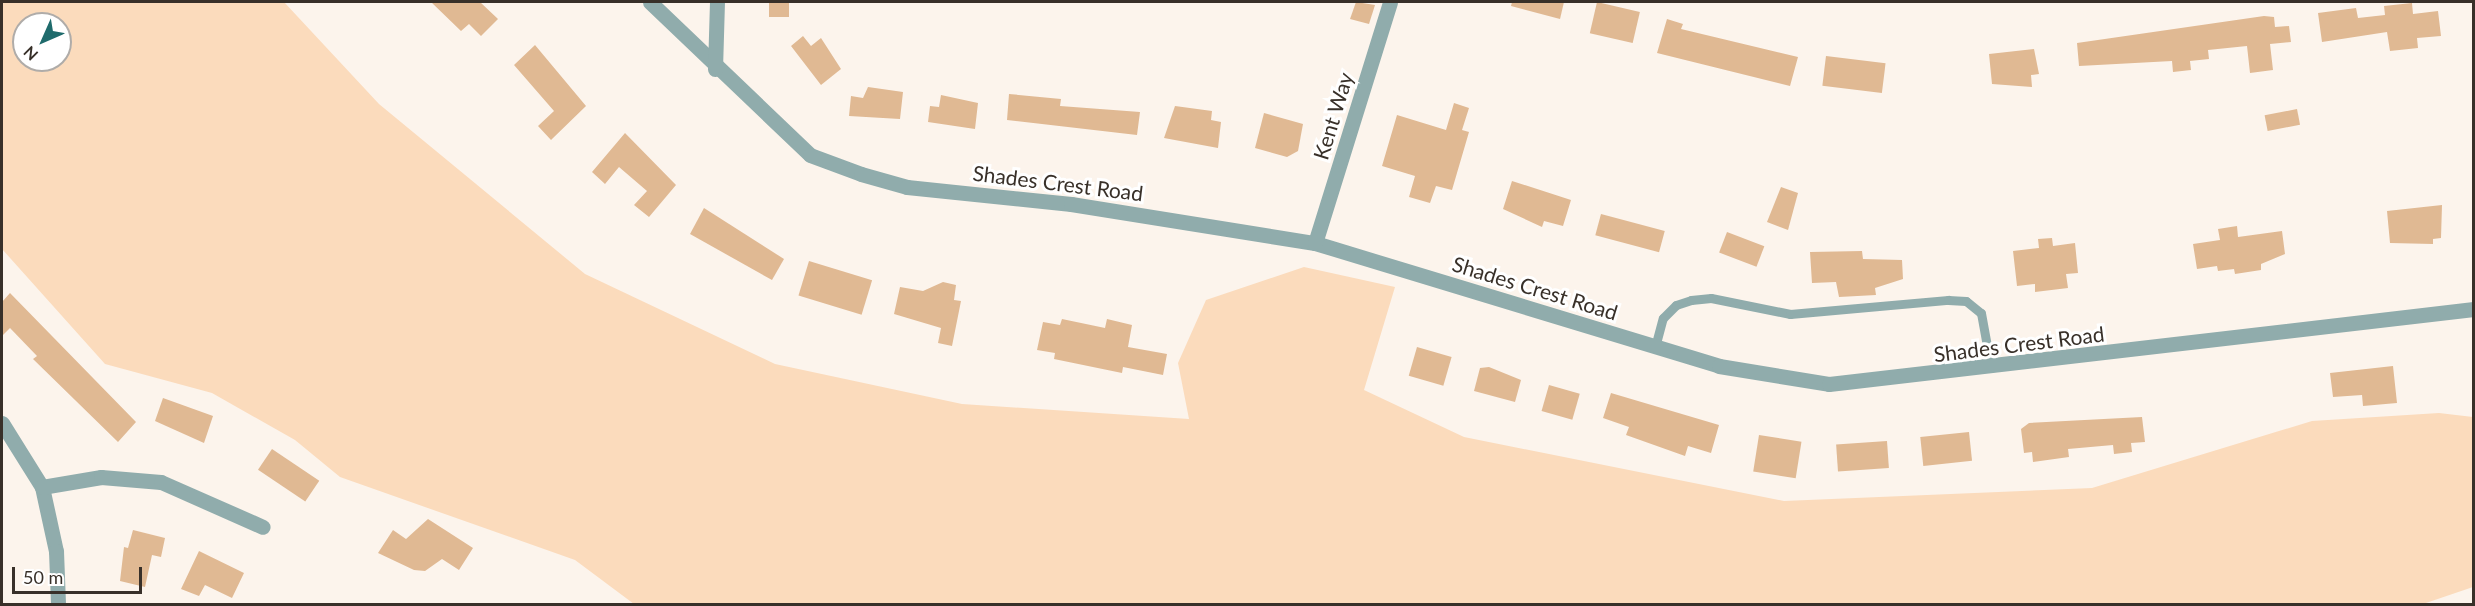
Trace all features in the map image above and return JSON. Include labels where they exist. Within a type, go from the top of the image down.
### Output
[{"type":"street","name":"Shades Crest Road","points":[[650,2],[715,69],[810,155],[861,174],[907,187],[1071,204],[1315,243],[1719,366],[1829,384],[1991,369],[2474,309]]},
{"type":"street","points":[[715,69],[717,2]]},
{"type":"street","name":"Kent Way","points":[[1315,243],[1390,2]]},
{"type":"street","points":[[2,423],[42,487],[56,550],[58,604]]},
{"type":"street","points":[[42,487],[101,477],[160,482],[263,527]]},
{"type":"lane","points":[[1655,347],[1663,318],[1676,305],[1691,300],[1711,298],[1790,314],[1948,300],[1965,301],[1981,313],[1991,369]]},
{"type":"shaded area","points":[[2,2],[284,2],[379,104],[585,274],[775,364],[962,404],[1189,419],[1178,363],[1206,300],[1304,267],[1395,287],[1364,390],[1464,437],[1784,501],[2092,488],[2312,421],[2439,413],[2473,417],[2473,587],[2423,604],[634,604],[575,560],[340,477],[295,440],[212,393],[105,364],[2,249]]},
{"type":"building","points":[[431,2],[480,2],[498,19],[481,36],[469,24],[461,31]]},
{"type":"building","points":[[769,2],[789,2],[789,17],[769,17]]},
{"type":"building","points":[[1356,2],[1375,5],[1369,24],[1350,19]]},
{"type":"building","points":[[1512,2],[1564,2],[1560,19],[1511,6]]},
{"type":"building","points":[[1597,2],[1640,12],[1633,43],[1590,33]]},
{"type":"building","points":[[2412,3],[2413,14],[2438,11],[2441,36],[2417,38],[2418,48],[2390,51],[2387,32],[2322,42],[2318,13],[2356,8],[2358,18],[2385,15],[2384,6]]},
{"type":"building","points":[[2264,16],[2274,17],[2275,27],[2289,26],[2291,42],[2270,44],[2273,70],[2250,73],[2247,46],[2208,50],[2209,59],[2190,61],[2191,70],[2173,72],[2172,61],[2079,66],[2077,43]]},
{"type":"building","points":[[1667,19],[1683,24],[1681,29],[1798,57],[1790,86],[1657,53]]},
{"type":"building","points":[[803,36],[811,46],[821,38],[841,69],[821,85],[791,46]]},
{"type":"building","points":[[535,45],[586,106],[551,140],[538,126],[554,111],[514,65]]},
{"type":"building","points":[[2034,49],[2039,74],[2031,75],[2032,87],[1992,84],[1989,54]]},
{"type":"building","points":[[1826,56],[1886,63],[1882,93],[1822,86]]},
{"type":"building","points":[[868,87],[903,92],[900,119],[849,116],[851,96],[863,98]]},
{"type":"building","points":[[1009,94],[1061,99],[1060,106],[1140,112],[1137,135],[1007,120]]},
{"type":"building","points":[[941,95],[978,103],[975,129],[928,122],[930,106],[939,107]]},
{"type":"building","points":[[1454,103],[1469,108],[1462,130],[1469,132],[1452,190],[1436,186],[1430,203],[1409,197],[1415,176],[1382,166],[1397,115],[1446,130]]},
{"type":"building","points":[[1175,106],[1212,111],[1211,120],[1221,122],[1218,148],[1164,138]]},
{"type":"building","points":[[2297,109],[2300,125],[2268,131],[2265,115]]},
{"type":"building","points":[[1264,113],[1303,124],[1298,151],[1287,157],[1255,148]]},
{"type":"building","points":[[625,133],[676,185],[649,217],[634,205],[647,191],[619,167],[605,184],[592,172]]},
{"type":"building","points":[[1512,181],[1571,200],[1563,226],[1544,221],[1542,227],[1503,209]]},
{"type":"building","points":[[1781,187],[1798,193],[1788,230],[1767,222]]},
{"type":"building","points":[[2442,205],[2441,238],[2433,239],[2433,244],[2390,243],[2387,211]]},
{"type":"building","points":[[704,208],[784,259],[772,280],[690,234]]},
{"type":"building","points":[[1601,214],[1665,231],[1659,252],[1595,235]]},
{"type":"building","points":[[2237,226],[2238,237],[2282,231],[2285,254],[2261,264],[2261,270],[2235,274],[2234,269],[2218,271],[2217,266],[2197,269],[2193,244],[2220,240],[2218,229]]},
{"type":"building","points":[[1727,232],[1764,246],[1756,267],[1719,253]]},
{"type":"building","points":[[2052,238],[2053,246],[2075,243],[2078,273],[2066,274],[2068,288],[2035,292],[2035,284],[2017,286],[2013,251],[2039,248],[2038,239]]},
{"type":"building","points":[[1862,251],[1863,259],[1902,260],[1903,279],[1875,288],[1876,295],[1839,297],[1836,282],[1812,283],[1810,252]]},
{"type":"building","points":[[809,261],[872,280],[862,315],[798,295]]},
{"type":"building","points":[[943,282],[956,285],[954,300],[961,301],[952,346],[938,343],[941,328],[894,314],[900,287],[923,291]]},
{"type":"building","points":[[10,293],[136,422],[118,442],[33,359],[37,356],[10,328],[2,336],[2,302]]},
{"type":"building","points":[[1062,319],[1105,328],[1107,319],[1132,325],[1128,347],[1167,354],[1163,375],[1123,367],[1122,373],[1054,359],[1055,353],[1037,350],[1043,322],[1060,325]]},
{"type":"building","points":[[1417,347],[1452,357],[1443,386],[1409,376]]},
{"type":"building","points":[[2393,366],[2397,403],[2363,406],[2362,395],[2333,397],[2330,373]]},
{"type":"building","points":[[1489,367],[1521,380],[1515,402],[1474,391],[1480,368]]},
{"type":"building","points":[[1549,385],[1580,394],[1572,420],[1542,411]]},
{"type":"building","points":[[1611,393],[1719,425],[1711,453],[1688,446],[1685,456],[1626,435],[1629,427],[1603,418]]},
{"type":"building","points":[[163,398],[213,416],[204,443],[155,421]]},
{"type":"building","points":[[2142,417],[2145,442],[2131,443],[2132,452],[2114,454],[2113,445],[2068,449],[2069,457],[2033,462],[2032,452],[2024,453],[2021,429],[2029,423]]},
{"type":"building","points":[[1969,432],[1972,461],[1923,466],[1920,437]]},
{"type":"building","points":[[1759,435],[1801,442],[1796,478],[1753,472]]},
{"type":"building","points":[[1887,441],[1889,468],[1838,471],[1836,445]]},
{"type":"building","points":[[272,449],[319,481],[305,502],[258,470]]},
{"type":"building","points":[[428,519],[473,548],[459,570],[442,559],[425,571],[414,570],[378,553],[393,530],[406,539]]},
{"type":"building","points":[[133,530],[165,538],[161,557],[152,555],[145,587],[120,581],[124,547],[128,548]]},
{"type":"building","points":[[199,551],[244,573],[232,598],[205,585],[199,596],[181,589]]}]
